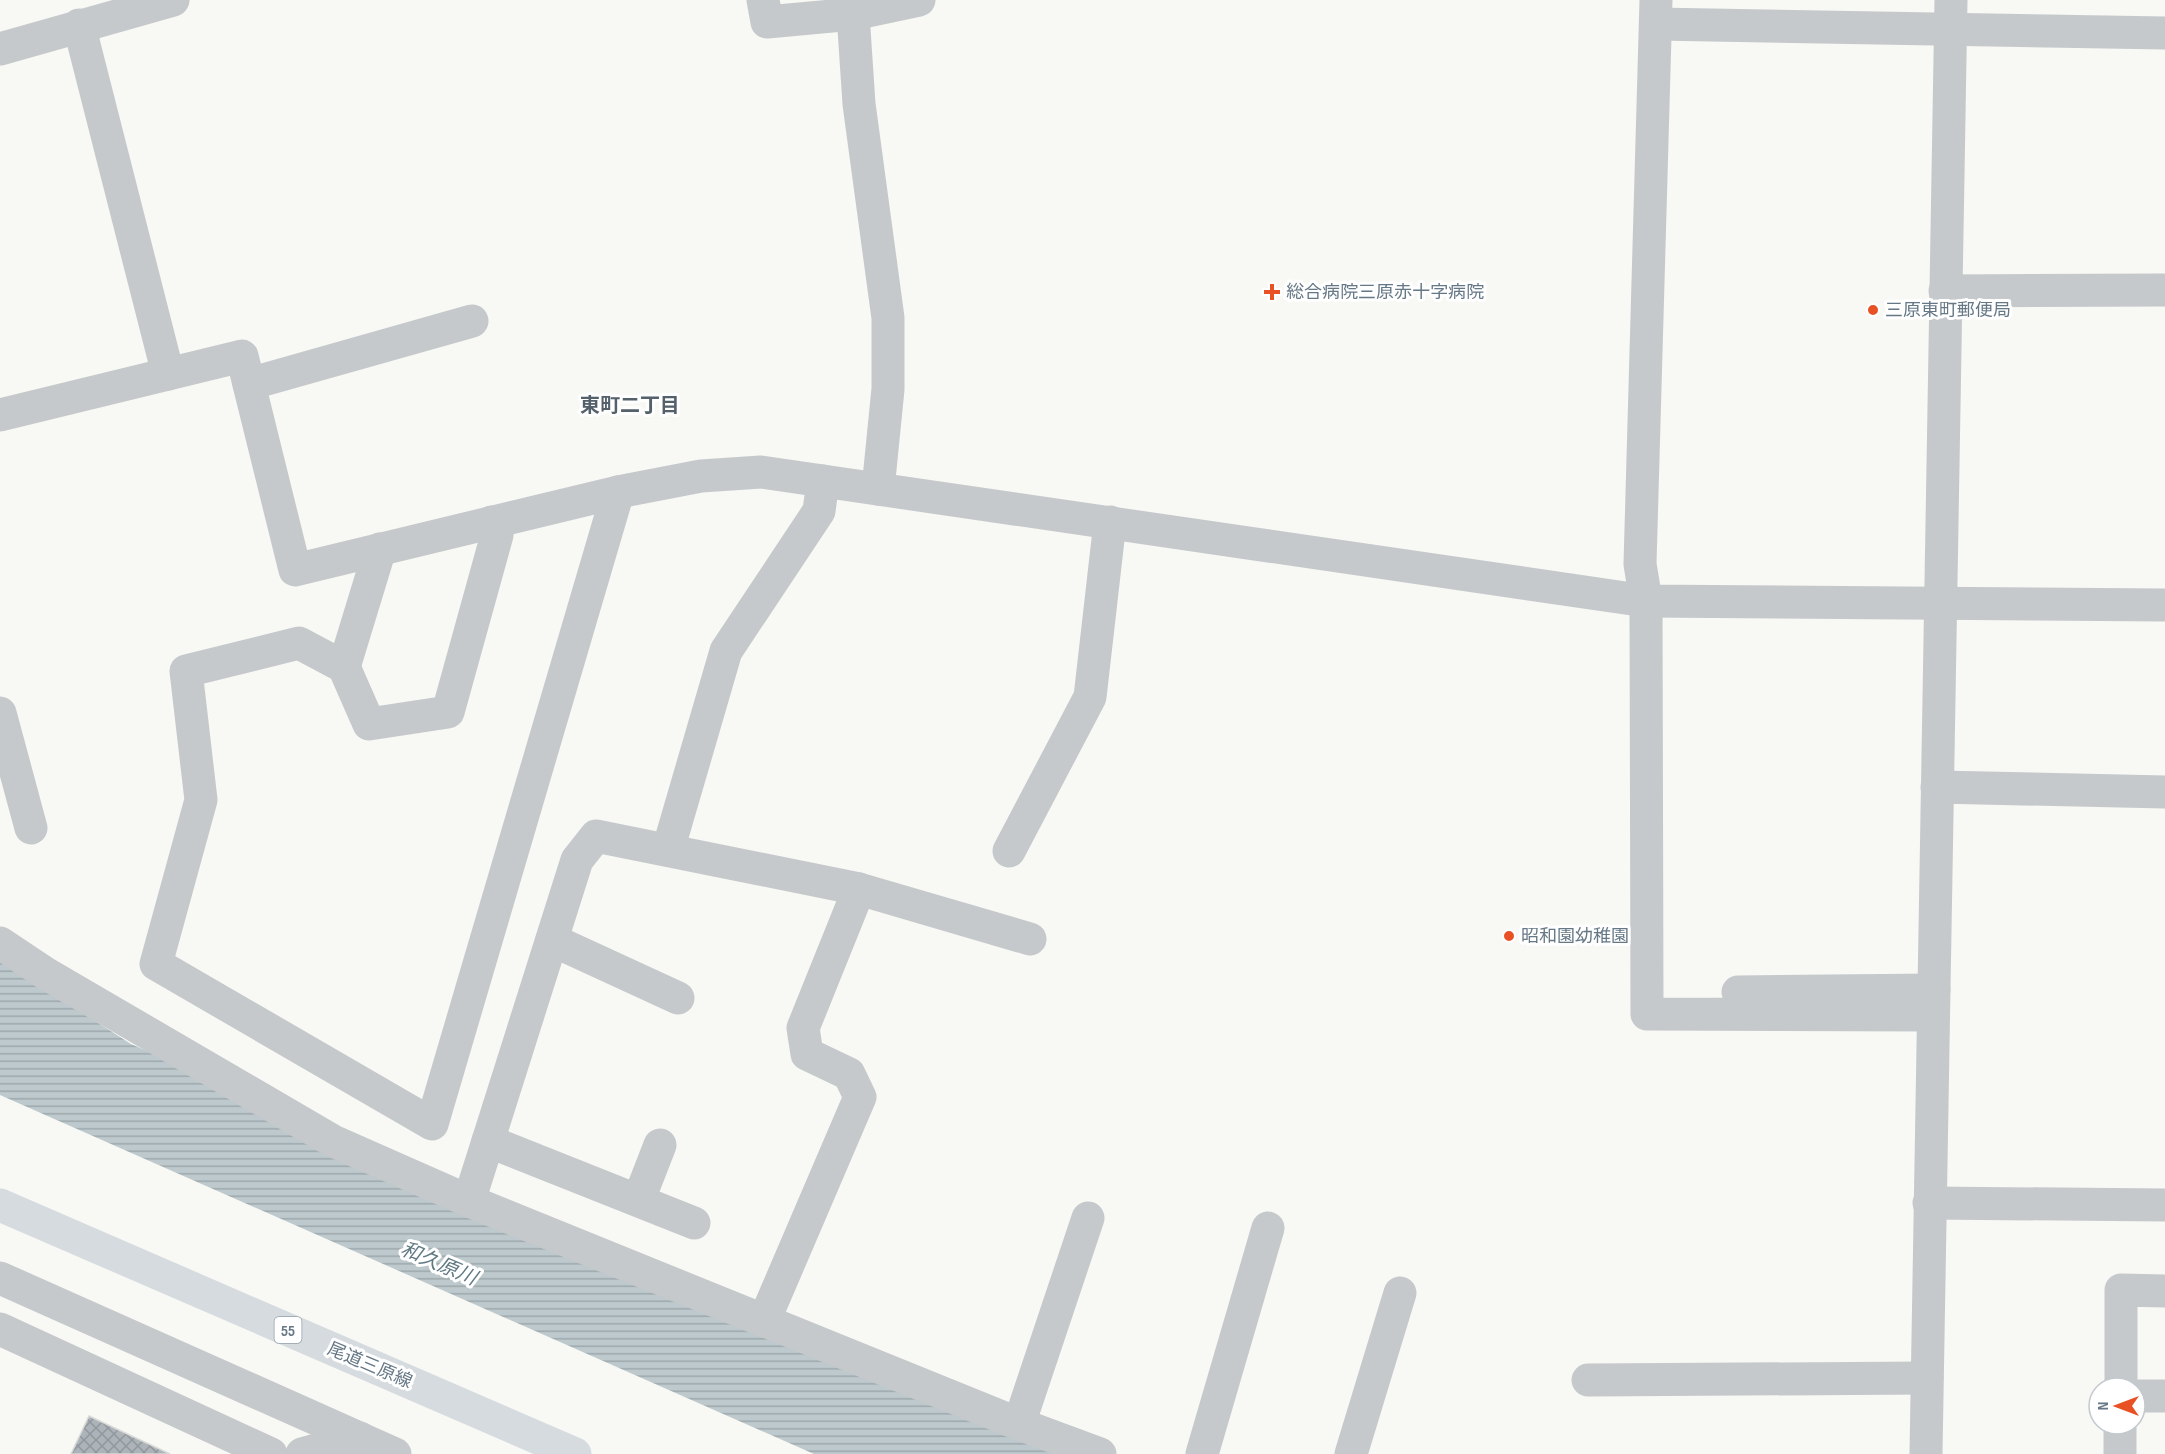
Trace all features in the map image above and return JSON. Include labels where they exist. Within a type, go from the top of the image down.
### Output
[{"type":"main road","name":"尾道三原線","points":[[0,1205],[575,1454]]},
{"type":"street","points":[[0,50],[79,25],[172,0]]},
{"type":"street","points":[[763,0],[767,22],[853,14],[919,0]]},
{"type":"street","points":[[1933,1003],[1647,1014],[1646,601],[1640,564],[1656,12],[1951,14],[2165,33]]},
{"type":"street","points":[[853,14],[859,104],[888,318],[888,389],[878,489]]},
{"type":"street","points":[[1926,1454],[1951,14]]},
{"type":"street","points":[[79,25],[168,374]]},
{"type":"street","points":[[1945,291],[2165,290]]},
{"type":"street","points":[[249,384],[472,321]]},
{"type":"street","points":[[0,415],[242,356],[295,570],[618,492],[701,476],[761,472],[1646,601],[2165,605]]},
{"type":"street","points":[[668,850],[726,651],[819,512],[823,481]]},
{"type":"street","points":[[492,522],[497,535],[448,711],[369,724],[344,667],[299,643],[186,671],[201,800],[156,964],[432,1124],[618,492]]},
{"type":"street","points":[[1009,851],[1090,697],[1110,522]]},
{"type":"street","points":[[344,667],[380,549]]},
{"type":"street","points":[[0,713],[31,828]]},
{"type":"street","points":[[1936,787],[2165,792]]},
{"type":"street","points":[[469,1201],[577,860],[596,836],[859,889],[1030,939]]},
{"type":"street","points":[[764,1321],[860,1097],[849,1074],[807,1054],[803,1028],[859,889]]},
{"type":"street","points":[[552,940],[678,998]]},
{"type":"street","points":[[0,943],[45,973],[333,1141],[469,1201],[1019,1424],[1100,1454]]},
{"type":"street","points":[[488,1141],[639,1199],[694,1223]]},
{"type":"street","points":[[639,1199],[660,1145]]},
{"type":"street","points":[[1929,1203],[2165,1205]]},
{"type":"street","points":[[1019,1424],[1088,1218]]},
{"type":"street","points":[[1202,1454],[1268,1228]]},
{"type":"street","points":[[0,1278],[395,1454]]},
{"type":"street","points":[[2121,1376],[2121,1290],[2165,1291]]},
{"type":"street","points":[[1351,1454],[1400,1293]]},
{"type":"street","points":[[0,1329],[271,1454]]},
{"type":"street","points":[[1588,1380],[1927,1378]]},
{"type":"street","points":[[2147,1396],[2165,1396]]},
{"type":"street","points":[[280,1403],[282,1454]]},
{"type":"street","points":[[2120,1436],[2120,1454]]},
{"type":"street","points":[[302,1454],[360,1438]]},
{"type":"water","name":"和久原川","points":[[0,960],[131,1044],[1067,1454],[814,1454],[0,1095]]},
{"type":"building","points":[[89,1416],[170,1454],[71,1454]]},
{"type":"place","name":"総合病院三原赤十字病院","points":[[1272,292]]},
{"type":"place","name":"三原東町郵便局","points":[[1873,310]]},
{"type":"place","name":"昭和園幼稚園","points":[[1509,936]]},
{"type":"district","name":"東町二丁目","points":[[630,405]]}]
